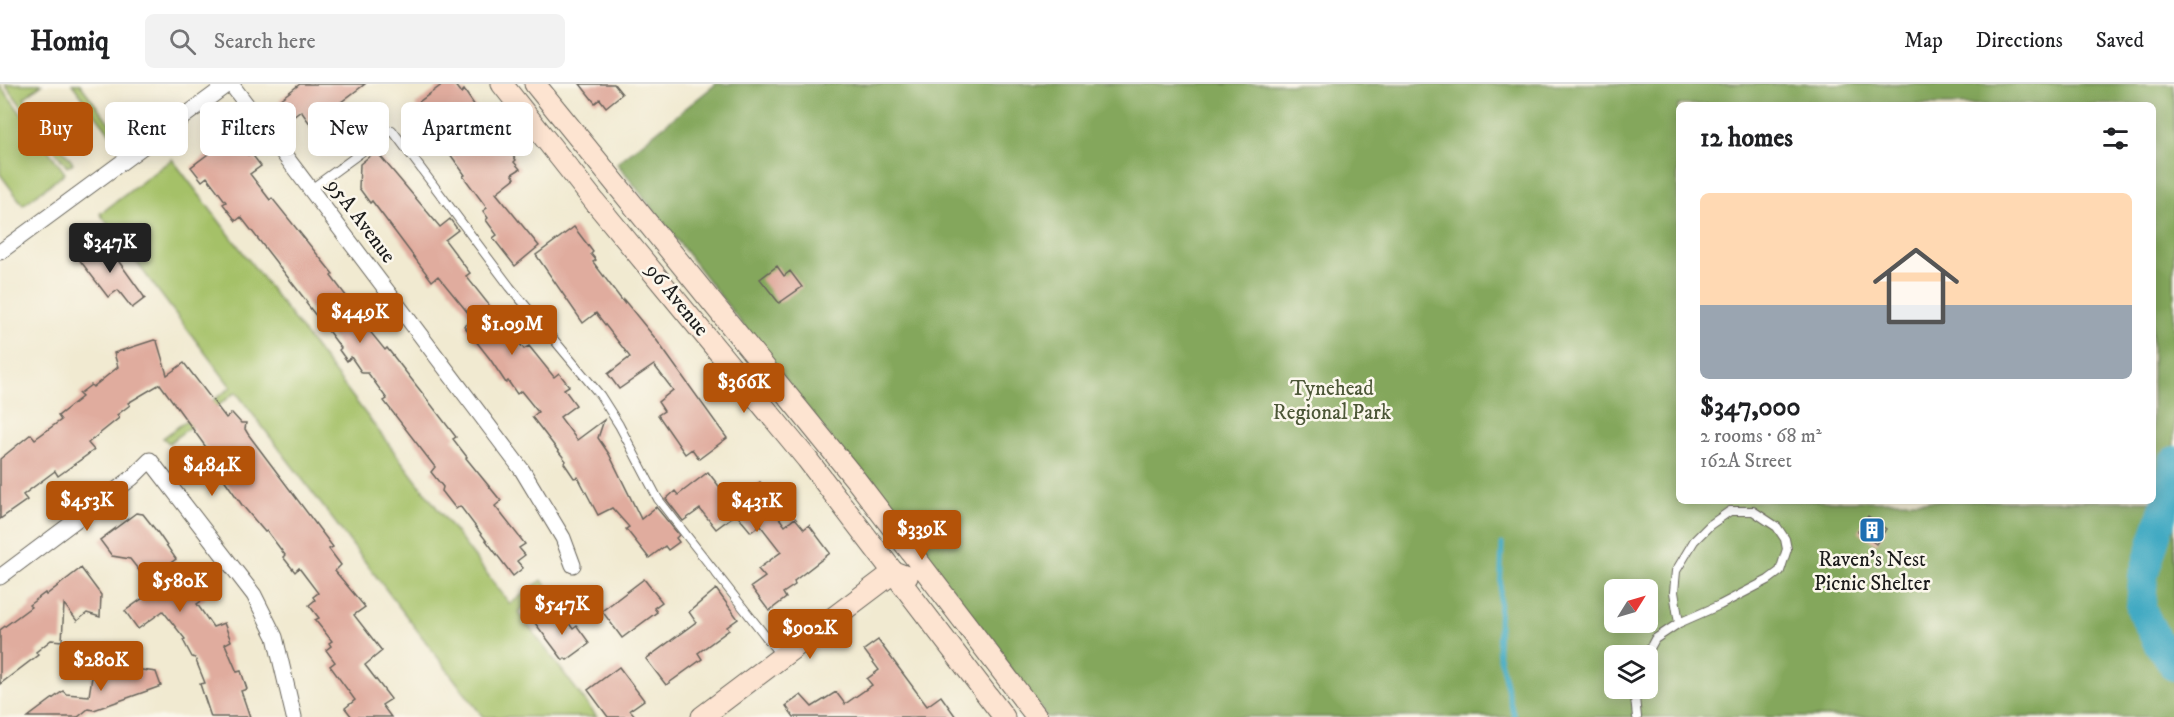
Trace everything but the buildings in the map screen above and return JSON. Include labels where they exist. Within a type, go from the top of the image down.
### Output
[{"type":"main road","name":"96 Avenue","points":[[502,84],[595,202],[807,459],[1004,717]]},
{"type":"main road","name":"96 Avenue","points":[[535,84],[856,480],[1037,717]]},
{"type":"main road","points":[[702,717],[894,572],[937,587]]},
{"type":"street","name":"95A Avenue","points":[[230,84],[522,470],[564,538],[573,565]]},
{"type":"street","points":[[0,252],[230,84]]},
{"type":"street","points":[[0,577],[132,478],[150,460],[254,595],[275,637],[294,717]]},
{"type":"lane","points":[[311,189],[392,130],[510,287],[600,395],[619,424],[658,499],[782,657]]},
{"type":"lane","points":[[1652,645],[1655,639],[1679,623],[1720,605],[1768,580],[1780,571],[1787,549],[1785,539],[1777,527],[1753,511],[1730,511],[1710,525],[1694,541],[1676,571],[1674,592],[1679,623]]},
{"type":"lane","points":[[1635,699],[1637,717]]},
{"type":"green space","points":[[5,84],[42,84],[24,98],[27,102],[18,102]]},
{"type":"green space","points":[[72,84],[80,84],[105,117],[105,127],[93,111],[93,102],[86,102]]},
{"type":"green space","name":"Tynehead Regional Park","points":[[716,84],[2174,84],[2174,717],[1047,717],[617,163]]},
{"type":"green space","points":[[0,85],[18,109],[18,156],[52,156],[65,173],[23,205],[0,174]]},
{"type":"green space","points":[[59,156],[68,156],[73,163],[67,167]]},
{"type":"green space","points":[[172,159],[510,604],[542,580],[548,588],[518,612],[597,717],[483,717],[236,392],[169,443],[163,438],[231,387],[100,214]]},
{"type":"waterway","points":[[2174,461],[2167,498],[2143,577],[2141,609],[2157,641],[2174,666]]},
{"type":"waterway","points":[[1502,544],[1498,651],[1514,717]]},
{"type":"place","name":"Raven's Nest Picnic Shelter","points":[[1872,530]]}]
